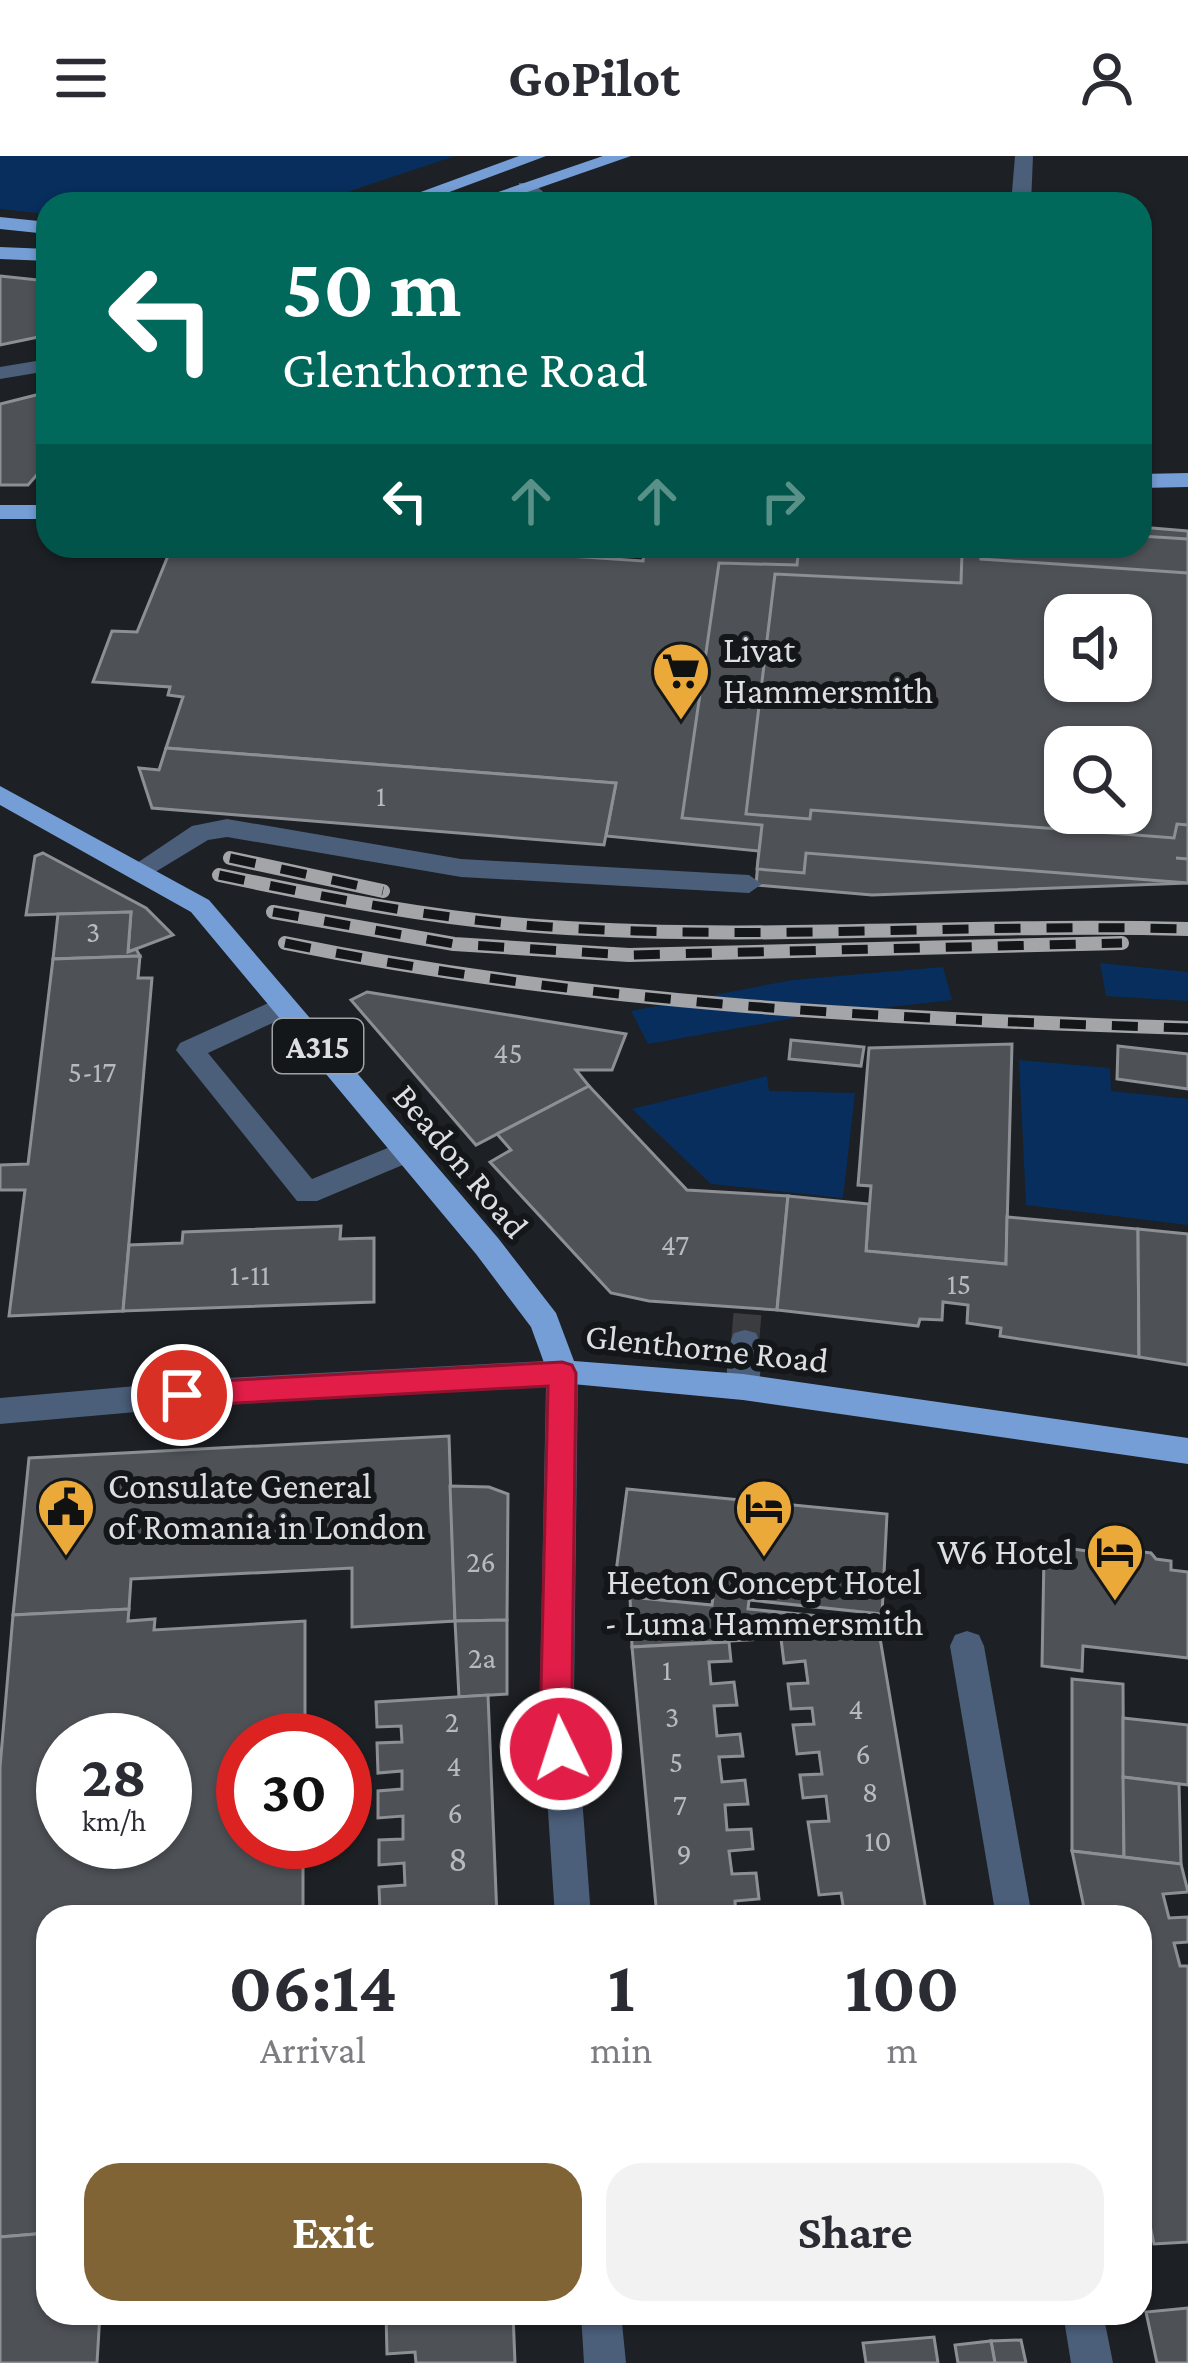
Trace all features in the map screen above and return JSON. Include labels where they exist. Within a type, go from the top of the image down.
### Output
[{"type":"main road","points":[[433,192],[537,156]]},
{"type":"main road","points":[[510,192],[622,156]]},
{"type":"main road","points":[[0,223],[36,228]]},
{"type":"main road","points":[[0,253],[36,254]]},
{"type":"main road","points":[[1152,481],[1188,480]]},
{"type":"main road","points":[[0,512],[36,512]]},
{"type":"main road","name":"Beadon Road","points":[[0,796],[200,906],[545,1322],[562,1373]]},
{"type":"main road","name":"Glenthorne Road","points":[[562,1373],[743,1387],[1188,1451]]},
{"type":"street","points":[[1022,192],[1024,156]]},
{"type":"street","points":[[526,187],[532,192]]},
{"type":"street","points":[[0,373],[36,367]]},
{"type":"street","points":[[138,871],[201,832],[226,828],[460,868],[749,884]]},
{"type":"street","points":[[284,1006],[190,1050],[307,1193],[407,1151]]},
{"type":"street","points":[[743,1387],[745,1342]]},
{"type":"street","points":[[562,1373],[557,1690],[572,1905]]},
{"type":"street","name":"Glenthorne Road","points":[[0,1411],[227,1390],[562,1373]]},
{"type":"street","points":[[968,1646],[1013,1905]]},
{"type":"street","points":[[603,2325],[605,2363]]},
{"type":"street","points":[[1085,2325],[1092,2363]]},
{"type":"shaded area","points":[[0,156],[455,156],[347,192],[36,192],[36,213],[0,209]]},
{"type":"shaded area","points":[[1100,963],[1188,972],[1188,1001],[1106,996]]},
{"type":"shaded area","points":[[943,967],[952,1000],[800,1017],[648,1044],[631,1011],[792,980]]},
{"type":"shaded area","points":[[1019,1060],[1110,1068],[1111,1091],[1188,1099],[1188,1225],[1026,1205]]},
{"type":"shaded area","points":[[767,1076],[769,1091],[855,1093],[843,1198],[711,1184],[632,1109]]},
{"type":"building","points":[[0,276],[36,280],[36,338],[0,345]]},
{"type":"building","points":[[36,395],[36,476],[28,485],[0,485],[0,404]]},
{"type":"building","name":"Livat Hammersmith","points":[[1152,528],[1188,531],[1188,883],[872,895],[756,885],[759,851],[606,836],[616,783],[166,748],[183,697],[168,695],[170,687],[93,682],[112,631],[137,632],[167,558],[1152,558]]},
{"type":"building","points":[[1152,537],[1188,539],[1188,573],[981,558],[1152,558]]},
{"type":"building","points":[[798,558],[962,558],[961,583],[775,574],[746,814],[810,819],[811,810],[1044,828],[1044,834],[1174,838],[1177,824],[1188,825],[1188,883],[806,853],[804,873],[757,869],[762,825],[682,818],[719,563],[797,565]]},
{"type":"building","points":[[166,748],[616,783],[604,845],[152,808],[139,768],[159,770]]},
{"type":"building","points":[[43,853],[146,908],[173,935],[128,952],[131,912],[26,915],[35,856]]},
{"type":"building","points":[[131,912],[128,952],[136,949],[140,956],[53,959],[58,914]]},
{"type":"building","points":[[140,956],[138,978],[152,978],[123,1311],[9,1316],[25,1190],[0,1190],[0,1165],[28,1164],[53,959]]},
{"type":"building","points":[[367,992],[626,1034],[612,1070],[576,1070],[589,1086],[476,1145],[351,1000]]},
{"type":"building","points":[[791,1040],[864,1047],[861,1066],[789,1059]]},
{"type":"building","points":[[1012,1044],[1006,1264],[866,1251],[871,1186],[858,1185],[869,1048]]},
{"type":"building","points":[[1118,1046],[1188,1054],[1188,1089],[1117,1079]]},
{"type":"building","points":[[589,1086],[687,1190],[788,1196],[777,1310],[649,1301],[611,1293],[490,1162],[511,1150],[497,1134]]},
{"type":"building","points":[[788,1196],[869,1204],[866,1251],[1006,1264],[1007,1217],[1138,1229],[1139,1357],[1000,1336],[1001,1328],[967,1323],[968,1305],[943,1302],[942,1320],[920,1319],[918,1326],[777,1310]]},
{"type":"building","points":[[341,1226],[340,1239],[374,1238],[374,1302],[123,1311],[129,1245],[182,1243],[183,1232]]},
{"type":"building","points":[[1138,1229],[1188,1234],[1188,1365],[1139,1357]]},
{"type":"building","points":[[449,1436],[455,1621],[352,1627],[352,1568],[131,1579],[129,1609],[13,1615],[29,1458]]},
{"type":"building","points":[[450,1486],[489,1487],[508,1494],[507,1620],[455,1621]]},
{"type":"building","points":[[627,1489],[887,1514],[882,1614],[749,1600],[748,1609],[880,1622],[879,1632],[632,1647],[630,1597],[712,1605],[713,1597],[614,1587]]},
{"type":"building","name":"W6 Hotel","points":[[1091,1546],[1131,1556],[1135,1551],[1151,1553],[1156,1559],[1171,1561],[1171,1570],[1188,1572],[1188,1658],[1083,1646],[1082,1671],[1042,1666],[1044,1555],[1073,1557],[1073,1549],[1087,1551]]},
{"type":"building","points":[[129,1609],[128,1621],[155,1619],[154,1630],[305,1621],[305,1713],[216,1713],[216,1869],[303,1869],[303,1905],[36,1905],[36,2234],[0,2237],[0,1767],[13,1615]]},
{"type":"building","points":[[507,1620],[507,1694],[459,1697],[455,1621]]},
{"type":"building","points":[[879,1632],[925,1905],[843,1905],[841,1893],[819,1895],[808,1822],[829,1821],[826,1796],[803,1798],[800,1775],[822,1774],[819,1752],[797,1754],[793,1725],[814,1724],[812,1708],[791,1709],[788,1684],[808,1683],[805,1661],[784,1663],[781,1639]]},
{"type":"building","points":[[729,1642],[731,1661],[709,1662],[711,1684],[734,1682],[737,1705],[714,1706],[717,1736],[740,1734],[743,1756],[719,1757],[722,1782],[745,1780],[748,1804],[725,1805],[727,1830],[751,1829],[753,1849],[729,1851],[732,1874],[756,1873],[759,1899],[735,1901],[735,1905],[656,1905],[632,1647]]},
{"type":"building","points":[[1072,1679],[1123,1684],[1124,1857],[1072,1851]]},
{"type":"building","points":[[488,1695],[497,1905],[380,1905],[379,1887],[405,1885],[404,1863],[379,1865],[379,1840],[403,1839],[403,1816],[378,1818],[378,1791],[402,1789],[402,1771],[378,1773],[377,1743],[402,1742],[401,1726],[377,1727],[376,1702]]},
{"type":"building","points":[[1123,1718],[1188,1725],[1188,1785],[1123,1777]]},
{"type":"building","points":[[1123,1777],[1179,1784],[1181,1864],[1124,1857]]},
{"type":"building","points":[[1072,1851],[1181,1864],[1188,1892],[1163,1894],[1169,1918],[1188,1917],[1188,1942],[1174,1943],[1180,1966],[1188,1966],[1188,2242],[1154,2244],[1152,2235],[1152,1905],[1083,1905]]},
{"type":"building","points":[[36,2234],[36,2325],[99,2325],[97,2363],[0,2363],[0,2237]]},
{"type":"building","points":[[1188,2308],[1188,2363],[1157,2363],[1149,2325],[1152,2311]]},
{"type":"building","points":[[386,2325],[513,2325],[515,2363],[416,2363],[415,2352],[387,2354]]},
{"type":"building","points":[[934,2337],[938,2363],[866,2363],[863,2343]]},
{"type":"building","points":[[1021,2340],[1026,2363],[995,2363],[991,2341]]},
{"type":"building","points":[[991,2341],[995,2363],[958,2363],[955,2345]]},
{"type":"tunnel","points":[[745,1342],[748,1308]]},
{"type":"railway","points":[[230,858],[383,891]]},
{"type":"railway","points":[[219,875],[426,914],[551,927],[710,932],[1188,929]]},
{"type":"railway","points":[[273,912],[454,944],[629,955],[1122,943]]},
{"type":"railway","points":[[285,943],[509,981],[735,1005],[1188,1028]]},
{"type":"place","name":"Livat Hammersmith","points":[[681,722]]},
{"type":"place","name":"Consulate General of Romania in London","points":[[66,1558]]},
{"type":"place","name":"Heeton Concept Hotel - Luma Hammersmith","points":[[764,1559]]},
{"type":"place","name":"W6 Hotel","points":[[1115,1603]]},
{"type":"route","points":[[182,1395],[562,1373],[557,1690],[561,1749]]}]
